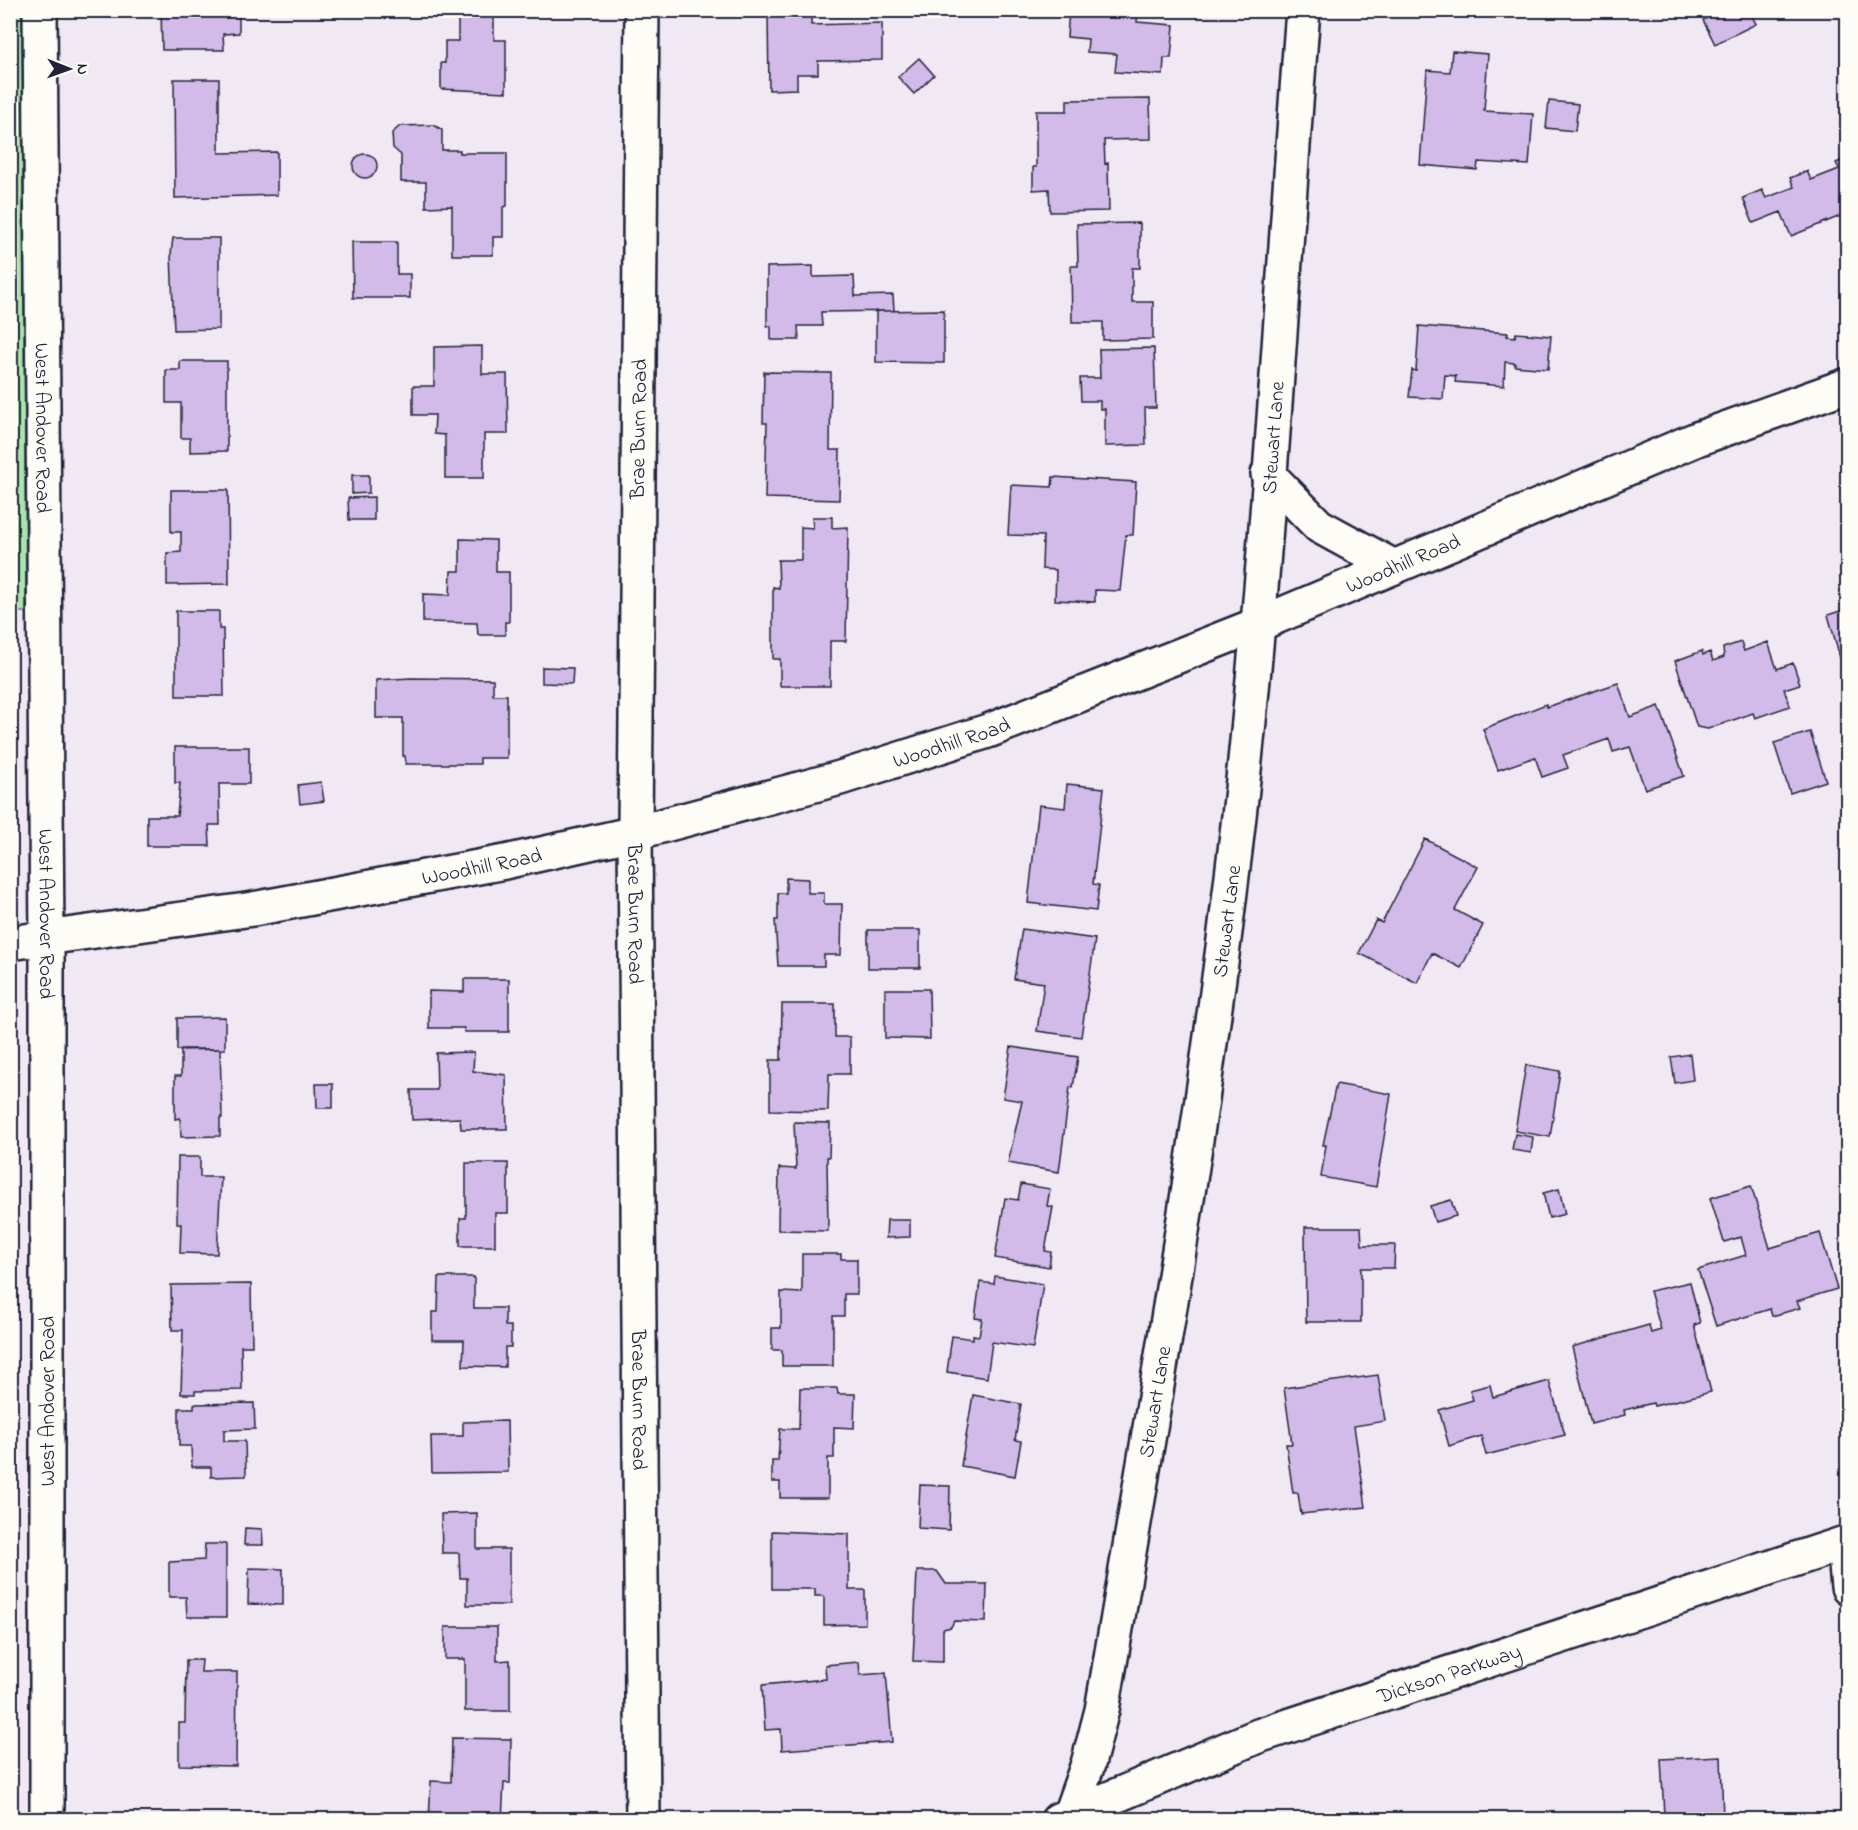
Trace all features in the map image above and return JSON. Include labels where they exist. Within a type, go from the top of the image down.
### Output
[{"type":"street","name":"West Andover Road","points":[[40,10],[47,940],[47,1820]]},
{"type":"street","name":"Brae Burn Road","points":[[642,10],[634,833],[643,1820]]},
{"type":"street","name":"Stewart Lane","points":[[1066,1818],[1088,1764],[1102,1710],[1182,1232],[1219,978],[1259,624],[1303,10]]},
{"type":"street","name":"Woodhill Road","points":[[10,943],[47,940],[253,909],[505,862],[634,833],[840,778],[988,731],[1259,624],[1697,439],[1848,385]]},
{"type":"street","points":[[1268,474],[1319,526],[1394,567]]},
{"type":"street","points":[[1846,1543],[1848,1587]]},
{"type":"street","name":"Dickson Parkway","points":[[1066,1818],[1258,1736],[1846,1543]]},
{"type":"green space","points":[[10,11],[22,11],[26,612],[10,612]]},
{"type":"building","points":[[161,10],[239,10],[239,33],[223,34],[224,50],[162,50]]},
{"type":"building","points":[[458,10],[494,10],[494,40],[506,40],[506,92],[441,89],[441,63],[445,63],[445,41],[458,41]]},
{"type":"building","points":[[1069,10],[1138,10],[1137,22],[1174,25],[1171,58],[1164,58],[1163,75],[1115,72],[1117,54],[1087,52],[1088,39],[1067,37]]},
{"type":"building","points":[[1723,10],[1749,10],[1756,24],[1715,44],[1703,20]]},
{"type":"building","points":[[811,13],[811,25],[882,23],[882,60],[818,61],[818,74],[797,74],[797,89],[769,90],[768,14]]},
{"type":"building","points":[[1452,51],[1488,54],[1484,111],[1533,114],[1529,165],[1478,162],[1477,170],[1420,165],[1427,70],[1450,72]]},
{"type":"building","points":[[919,58],[934,75],[914,94],[898,77]]},
{"type":"building","points":[[174,79],[219,79],[219,153],[277,152],[277,195],[175,198]]},
{"type":"building","points":[[1150,99],[1151,139],[1104,140],[1105,164],[1108,163],[1109,211],[1050,212],[1049,189],[1033,190],[1033,167],[1036,167],[1036,111],[1067,111],[1067,100]]},
{"type":"building","points":[[1549,101],[1578,104],[1575,131],[1546,128]]},
{"type":"building","points":[[434,125],[442,130],[442,150],[460,150],[460,153],[507,153],[507,206],[503,207],[503,237],[493,237],[493,255],[452,255],[452,206],[426,207],[426,182],[401,182],[401,155],[393,148],[392,133],[400,126]]},
{"type":"building","points":[[365,154],[370,155],[376,161],[376,171],[370,177],[365,178],[360,177],[354,171],[353,166],[354,161],[360,155]]},
{"type":"building","points":[[1848,158],[1848,198],[1843,200],[1848,213],[1791,236],[1781,212],[1753,223],[1743,198],[1762,190],[1766,198],[1794,187],[1790,178],[1807,171],[1811,180],[1839,169],[1836,163]]},
{"type":"building","points":[[1140,223],[1140,268],[1132,268],[1132,302],[1153,302],[1153,339],[1103,340],[1103,322],[1072,322],[1071,266],[1078,266],[1077,224]]},
{"type":"building","points":[[173,238],[219,238],[219,329],[174,330],[171,254]]},
{"type":"building","points":[[352,242],[397,242],[397,274],[410,274],[410,298],[353,298]]},
{"type":"building","points":[[813,266],[813,277],[854,276],[855,296],[893,295],[894,311],[821,312],[822,326],[798,326],[799,340],[771,340],[771,326],[767,326],[767,267]]},
{"type":"building","points":[[944,310],[944,363],[876,362],[876,311]]},
{"type":"building","points":[[1419,326],[1508,333],[1507,336],[1515,337],[1516,333],[1551,336],[1548,369],[1515,366],[1515,363],[1505,362],[1504,386],[1455,382],[1456,376],[1445,375],[1443,399],[1409,397],[1412,370],[1416,371]]},
{"type":"building","points":[[482,346],[482,374],[507,374],[508,434],[484,434],[484,478],[445,478],[445,435],[434,434],[435,415],[413,415],[413,386],[434,386],[434,347]]},
{"type":"building","points":[[1154,348],[1156,408],[1145,408],[1146,445],[1105,446],[1105,409],[1100,409],[1100,401],[1081,401],[1080,378],[1100,378],[1099,349]]},
{"type":"building","points":[[180,361],[227,361],[227,451],[190,452],[190,438],[181,438],[181,403],[166,403],[166,370],[180,370]]},
{"type":"building","points":[[764,372],[831,373],[830,450],[840,450],[839,500],[765,498],[767,423],[763,423]]},
{"type":"building","points":[[352,475],[369,475],[369,493],[352,494]]},
{"type":"building","points":[[1053,477],[1136,482],[1133,535],[1126,535],[1120,591],[1095,590],[1095,602],[1055,600],[1056,570],[1042,569],[1043,536],[1008,535],[1011,485],[1052,487]]},
{"type":"building","points":[[171,490],[228,490],[229,584],[167,585],[167,553],[181,552],[181,532],[171,532]]},
{"type":"building","points":[[374,497],[374,520],[349,520],[348,498]]},
{"type":"building","points":[[812,517],[832,517],[832,528],[848,527],[846,641],[830,641],[830,686],[780,686],[780,659],[773,659],[773,587],[779,588],[778,560],[801,560],[801,527],[813,528]]},
{"type":"building","points":[[460,539],[496,540],[496,572],[509,572],[509,622],[505,622],[505,635],[478,635],[477,623],[423,622],[423,594],[450,595],[451,571],[460,571]]},
{"type":"building","points":[[1848,597],[1848,666],[1843,668],[1828,615],[1846,609],[1843,598]]},
{"type":"building","points":[[176,611],[219,611],[219,629],[223,629],[224,696],[176,696]]},
{"type":"building","points":[[1741,642],[1744,651],[1768,642],[1777,669],[1793,663],[1800,684],[1784,689],[1790,706],[1755,718],[1753,713],[1708,729],[1697,727],[1675,661],[1702,651],[1703,655],[1710,652],[1713,661],[1724,657],[1723,648]]},
{"type":"building","points":[[542,667],[573,668],[572,684],[542,683]]},
{"type":"building","points":[[493,679],[493,695],[507,695],[507,758],[480,758],[480,764],[406,764],[405,756],[403,756],[403,718],[376,718],[376,680]]},
{"type":"building","points":[[1618,683],[1630,717],[1659,706],[1684,776],[1645,789],[1630,747],[1613,752],[1609,739],[1563,755],[1568,768],[1542,777],[1535,757],[1498,770],[1483,729],[1546,704],[1547,707]]},
{"type":"building","points":[[1810,732],[1826,781],[1790,793],[1774,743]]},
{"type":"building","points":[[175,747],[249,747],[249,784],[219,784],[220,825],[209,825],[210,846],[147,846],[147,816],[177,816],[180,783],[175,783]]},
{"type":"building","points":[[321,782],[324,801],[300,804],[298,785]]},
{"type":"building","points":[[1067,784],[1104,788],[1093,884],[1099,885],[1096,911],[1028,903],[1039,805],[1065,808]]},
{"type":"building","points":[[1425,839],[1478,867],[1455,910],[1483,925],[1461,968],[1432,953],[1417,983],[1359,953],[1376,920],[1382,923]]},
{"type":"building","points":[[786,878],[808,879],[808,893],[824,893],[824,904],[842,904],[841,955],[824,955],[824,966],[778,966],[775,920],[778,920],[778,893],[786,893]]},
{"type":"building","points":[[1022,929],[1095,939],[1081,1037],[1037,1031],[1044,983],[1014,979]]},
{"type":"building","points":[[868,930],[920,930],[920,968],[868,968]]},
{"type":"building","points":[[464,979],[509,979],[509,1032],[464,1032],[464,1028],[429,1028],[429,991],[464,992]]},
{"type":"building","points":[[885,989],[929,989],[930,1039],[885,1038]]},
{"type":"building","points":[[782,1004],[835,1004],[835,1037],[850,1037],[850,1074],[829,1074],[828,1111],[770,1110],[770,1060],[781,1060]]},
{"type":"building","points":[[225,1017],[225,1049],[177,1050],[177,1018]]},
{"type":"building","points":[[1011,1047],[1078,1057],[1073,1087],[1070,1087],[1059,1172],[1008,1163],[1022,1101],[1003,1098]]},
{"type":"building","points":[[181,1049],[220,1049],[222,1118],[220,1118],[220,1136],[181,1137],[180,1118],[175,1119],[175,1076],[181,1076]]},
{"type":"building","points":[[474,1052],[473,1071],[506,1075],[507,1129],[461,1129],[460,1118],[412,1120],[411,1090],[437,1090],[436,1053]]},
{"type":"building","points":[[1690,1054],[1693,1080],[1675,1083],[1671,1057]]},
{"type":"building","points":[[1526,1065],[1560,1071],[1550,1137],[1515,1131]]},
{"type":"building","points":[[316,1084],[333,1084],[333,1108],[317,1108]]},
{"type":"building","points":[[1336,1084],[1391,1094],[1376,1187],[1321,1177],[1326,1145],[1323,1145]]},
{"type":"building","points":[[794,1122],[830,1123],[829,1157],[827,1157],[828,1231],[778,1230],[779,1168],[796,1169]]},
{"type":"building","points":[[1515,1134],[1533,1137],[1531,1153],[1512,1150]]},
{"type":"building","points":[[178,1157],[200,1157],[200,1177],[221,1177],[217,1254],[180,1253],[181,1224],[177,1224]]},
{"type":"building","points":[[466,1163],[508,1163],[508,1213],[495,1213],[495,1246],[460,1246],[460,1218],[466,1218]]},
{"type":"building","points":[[1021,1184],[1050,1189],[1047,1206],[1053,1207],[1045,1251],[1051,1252],[1049,1267],[995,1258],[1005,1198],[1018,1200]]},
{"type":"building","points":[[1751,1186],[1770,1248],[1820,1233],[1837,1289],[1797,1301],[1800,1308],[1772,1316],[1770,1309],[1716,1326],[1698,1270],[1746,1255],[1741,1237],[1724,1242],[1710,1198]]},
{"type":"building","points":[[1559,1189],[1565,1214],[1549,1218],[1543,1193]]},
{"type":"building","points":[[1451,1200],[1456,1216],[1435,1222],[1430,1206]]},
{"type":"building","points":[[887,1220],[910,1220],[910,1237],[886,1238]]},
{"type":"building","points":[[1305,1227],[1361,1227],[1362,1245],[1395,1245],[1394,1268],[1361,1268],[1361,1322],[1306,1322]]},
{"type":"building","points":[[802,1254],[841,1254],[841,1259],[857,1259],[857,1294],[844,1294],[844,1316],[833,1316],[833,1366],[782,1366],[782,1350],[772,1350],[772,1328],[781,1328],[781,1292],[802,1293]]},
{"type":"building","points":[[995,1276],[1043,1284],[1033,1348],[992,1342],[987,1378],[947,1372],[952,1336],[973,1339],[973,1335],[979,1336],[982,1319],[975,1318],[980,1282],[994,1284]]},
{"type":"building","points":[[439,1277],[474,1277],[474,1308],[505,1308],[505,1326],[511,1326],[511,1347],[505,1347],[505,1367],[463,1366],[464,1340],[432,1340],[432,1312],[438,1312]]},
{"type":"building","points":[[1690,1282],[1700,1323],[1694,1325],[1711,1392],[1654,1406],[1653,1403],[1624,1410],[1625,1415],[1591,1424],[1572,1347],[1649,1325],[1651,1333],[1661,1330],[1650,1291]]},
{"type":"building","points":[[251,1284],[252,1346],[241,1346],[242,1390],[195,1391],[195,1394],[181,1394],[183,1330],[172,1330],[171,1285]]},
{"type":"building","points":[[1378,1375],[1385,1421],[1354,1426],[1366,1507],[1301,1514],[1298,1493],[1293,1493],[1286,1444],[1292,1444],[1284,1388]]},
{"type":"building","points":[[1549,1381],[1565,1435],[1486,1455],[1481,1436],[1449,1446],[1439,1410],[1473,1400],[1470,1390],[1490,1385],[1493,1397]]},
{"type":"building","points":[[800,1388],[837,1388],[838,1394],[855,1394],[854,1428],[834,1427],[834,1458],[828,1458],[828,1498],[780,1498],[780,1482],[772,1482],[772,1461],[778,1461],[780,1429],[799,1429]]},
{"type":"building","points":[[973,1395],[1021,1404],[1015,1440],[1021,1441],[1015,1476],[961,1466]]},
{"type":"building","points":[[254,1403],[255,1429],[224,1430],[224,1441],[245,1441],[246,1476],[211,1477],[211,1467],[192,1467],[191,1446],[179,1446],[179,1408],[194,1408],[194,1404]]},
{"type":"building","points":[[507,1421],[508,1472],[432,1473],[431,1436],[463,1436],[463,1422]]},
{"type":"building","points":[[920,1485],[950,1486],[949,1530],[918,1528]]},
{"type":"building","points":[[477,1513],[477,1549],[509,1549],[509,1605],[467,1605],[467,1578],[460,1578],[459,1553],[442,1553],[441,1514]]},
{"type":"building","points":[[245,1528],[262,1529],[263,1545],[244,1545]]},
{"type":"building","points":[[772,1531],[849,1534],[849,1590],[865,1590],[865,1624],[824,1625],[824,1596],[815,1596],[815,1589],[772,1589]]},
{"type":"building","points":[[205,1544],[226,1544],[226,1617],[187,1617],[186,1597],[169,1597],[169,1562],[204,1560]]},
{"type":"building","points":[[249,1568],[283,1569],[283,1605],[248,1604]]},
{"type":"building","points":[[917,1571],[937,1571],[946,1584],[987,1584],[986,1622],[954,1621],[951,1627],[943,1629],[943,1662],[913,1661]]},
{"type":"building","points":[[445,1627],[497,1627],[497,1661],[510,1660],[510,1711],[465,1711],[465,1659],[445,1659]]},
{"type":"building","points":[[186,1660],[202,1660],[201,1672],[237,1672],[236,1766],[179,1765],[179,1723],[185,1723]]},
{"type":"building","points":[[859,1662],[860,1675],[886,1673],[892,1742],[782,1750],[781,1729],[765,1730],[762,1685],[826,1679],[825,1665]]},
{"type":"building","points":[[452,1738],[511,1739],[510,1783],[504,1783],[502,1820],[429,1820],[431,1781],[451,1782]]},
{"type":"building","points":[[1721,1756],[1723,1820],[1667,1820],[1664,1815],[1661,1759]]}]
